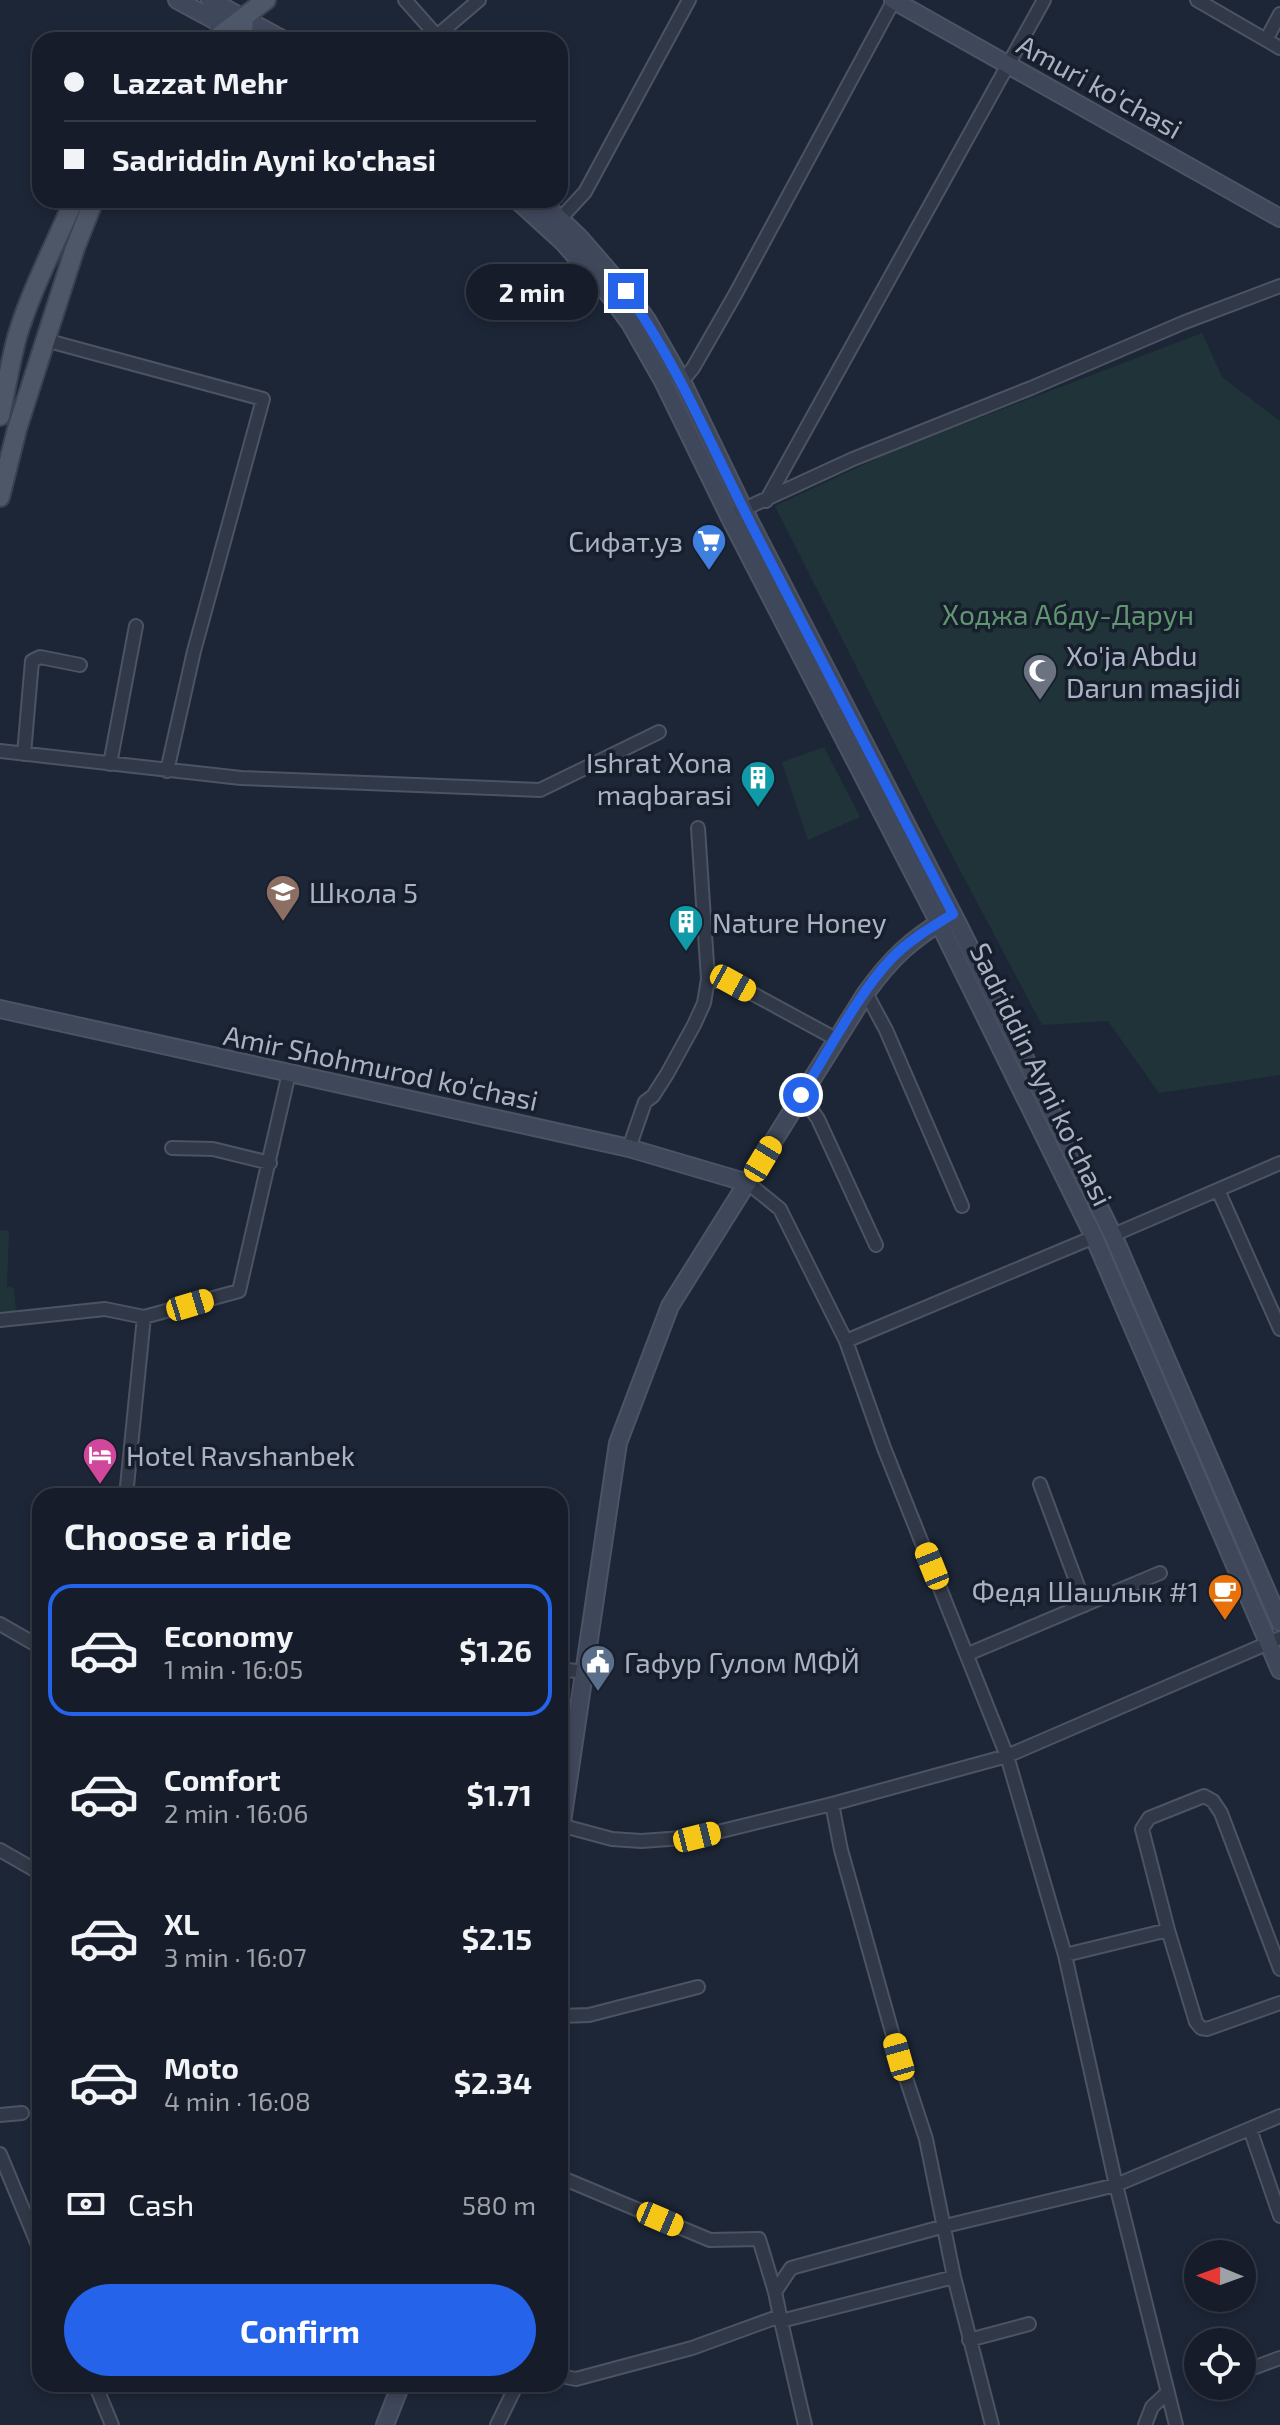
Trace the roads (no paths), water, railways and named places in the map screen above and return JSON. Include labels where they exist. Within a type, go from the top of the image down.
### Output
[{"type":"main road","points":[[177,0],[234,32]]},
{"type":"main road","points":[[210,0],[235,32]]},
{"type":"main road","points":[[237,32],[266,0]]},
{"type":"main road","name":"Amuri ko'chasi","points":[[894,0],[1280,218]]},
{"type":"main road","points":[[0,416],[18,336],[37,281],[63,232],[71,208]]},
{"type":"main road","points":[[0,497],[45,340],[91,208]]},
{"type":"main road","name":"Sadriddin Ayni ko'chasi","points":[[525,208],[589,270],[630,323],[737,513],[1113,1235],[1280,1622]]},
{"type":"main road","name":"Sadriddin Ayni ko'chasi","points":[[548,208],[626,291],[647,320],[682,381],[737,513]]},
{"type":"main road","points":[[37,281],[61,290]]},
{"type":"main road","points":[[568,1781],[618,1443],[670,1306],[866,993],[891,959],[915,938],[946,918]]},
{"type":"main road","name":"Sadriddin Ayni ko'chasi","points":[[946,918],[1094,1237],[1275,1641],[1280,1670]]},
{"type":"main road","name":"Amir Shohmurod ko'chasi","points":[[0,1009],[629,1148],[748,1183]]},
{"type":"main road","points":[[385,2425],[398,2392]]},
{"type":"street","points":[[405,0],[430,32]]},
{"type":"street","points":[[442,32],[479,0]]},
{"type":"street","points":[[560,219],[585,192],[689,0]]},
{"type":"street","points":[[682,381],[693,368],[736,293],[894,0]]},
{"type":"street","points":[[766,501],[1044,0]]},
{"type":"street","points":[[1197,0],[1280,48]]},
{"type":"street","points":[[1266,40],[1280,14]]},
{"type":"street","points":[[737,513],[853,459],[1280,286]]},
{"type":"street","points":[[45,340],[263,399],[194,651],[167,771]]},
{"type":"street","points":[[110,764],[136,626]]},
{"type":"street","points":[[24,754],[32,661],[40,657],[80,665]]},
{"type":"street","points":[[0,751],[241,778],[540,790],[659,732]]},
{"type":"street","points":[[629,1148],[645,1102],[660,1085],[704,1003],[708,979],[698,828]]},
{"type":"street","points":[[708,979],[733,983],[836,1039]]},
{"type":"street","points":[[866,993],[886,1030],[962,1206]]},
{"type":"street","points":[[0,1320],[105,1309],[144,1317],[239,1291],[289,1073]]},
{"type":"street","points":[[801,1095],[818,1119],[876,1245]]},
{"type":"street","points":[[172,1148],[213,1149],[270,1163]]},
{"type":"street","points":[[1113,1235],[1280,1163]]},
{"type":"street","points":[[748,1183],[780,1209],[846,1341],[884,1448],[1007,1756],[1065,1955],[1116,2185],[1176,2425]]},
{"type":"street","points":[[1218,1190],[1280,1329]]},
{"type":"street","points":[[846,1341],[1094,1237]]},
{"type":"street","points":[[127,1488],[144,1317]]},
{"type":"street","points":[[1040,1484],[1085,1605]]},
{"type":"street","points":[[968,1654],[1160,1573]]},
{"type":"street","points":[[0,1624],[32,1642]]},
{"type":"street","points":[[568,1830],[641,1841],[697,1837],[832,1804],[1007,1756],[1275,1641]]},
{"type":"street","points":[[568,1670],[584,1672]]},
{"type":"street","points":[[1280,1969],[1221,1813],[1213,1801],[1204,1796],[1149,1818],[1142,1829],[1196,2022],[1207,2029],[1280,2003]]},
{"type":"street","points":[[832,1804],[844,1864],[899,2057],[926,2139],[954,2277],[992,2425]]},
{"type":"street","points":[[0,1850],[32,1868]]},
{"type":"street","points":[[1266,1930],[1280,1924]]},
{"type":"street","points":[[1065,1955],[1168,1930]]},
{"type":"street","points":[[568,2016],[589,2015],[698,1987]]},
{"type":"street","points":[[0,2115],[22,2113]]},
{"type":"street","points":[[775,2292],[791,2268],[945,2226],[1116,2185],[1280,2116]]},
{"type":"street","points":[[1250,2129],[1280,2216]]},
{"type":"street","points":[[0,2154],[32,2231]]},
{"type":"street","points":[[568,2180],[710,2240],[759,2239],[775,2292],[805,2425]]},
{"type":"street","points":[[568,2378],[576,2379],[692,2348],[781,2318],[954,2277]]},
{"type":"street","points":[[969,2340],[1029,2324]]},
{"type":"street","points":[[1256,2367],[1280,2358]]},
{"type":"street","points":[[98,2392],[112,2425]]},
{"type":"street","points":[[497,2425],[513,2392]]},
{"type":"street","points":[[1145,2425],[1152,2407],[1168,2392]]},
{"type":"place","name":"Сифат.уз","points":[[709,572]]},
{"type":"place","name":"Xo'ja Abdu Darun masjidi","points":[[1040,702]]},
{"type":"place","name":"Ishrat Хоnа mаqbаrasi","points":[[758,809]]},
{"type":"place","name":"Школа 5","points":[[283,923]]},
{"type":"place","name":"Nature Honey","points":[[686,953]]},
{"type":"place","name":"Hotel Ravshanbek","points":[[100,1486]]},
{"type":"place","name":"Федя Шашлык #1","points":[[1225,1622]]},
{"type":"place","name":"Гафур Гулом МФЙ","points":[[598,1693]]},
{"type":"park label","name":"Ходжа Абду-Дарун","points":[[1068,614]]}]
